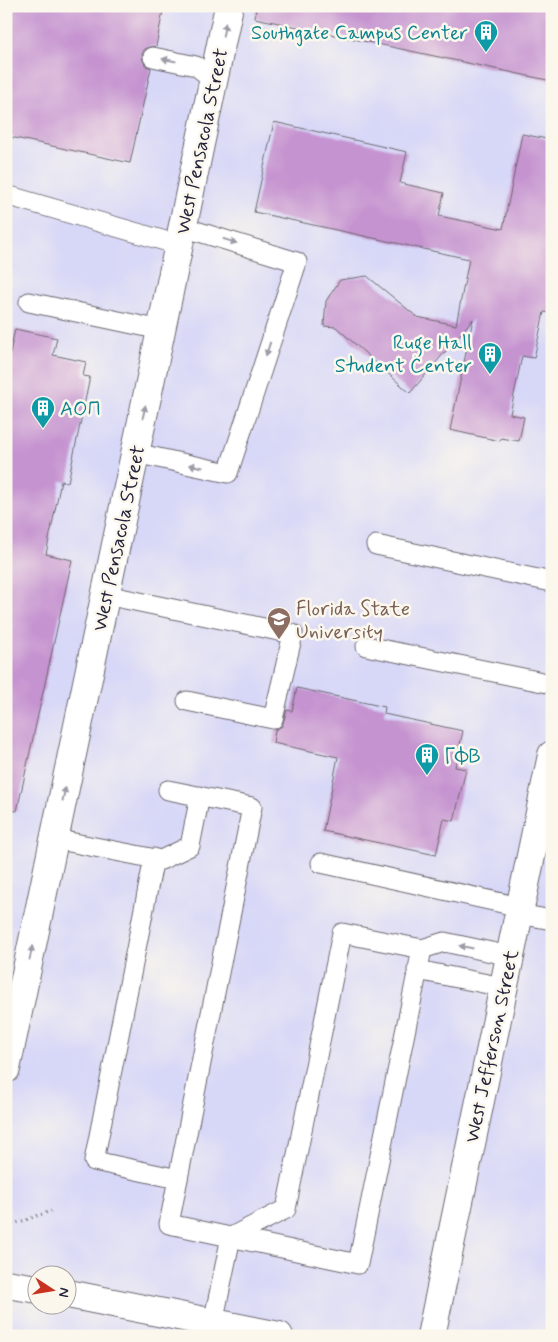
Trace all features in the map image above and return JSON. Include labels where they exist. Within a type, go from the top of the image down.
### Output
[{"type":"main road","name":"West Pensacola Street","points":[[6,1069],[15,988],[54,840],[229,6]]},
{"type":"main road","name":"West Jefferson Street","points":[[431,1336],[503,987],[520,910],[546,809],[552,755]]},
{"type":"main road","points":[[6,1284],[28,1287]]},
{"type":"main road","points":[[78,1296],[203,1326],[267,1335]]},
{"type":"lane","points":[[153,57],[196,66],[214,80]]},
{"type":"lane","points":[[6,195],[297,262],[228,473],[135,453]]},
{"type":"lane","points":[[29,302],[161,330]]},
{"type":"lane","points":[[376,545],[552,582]]},
{"type":"lane","points":[[106,595],[292,634],[273,720],[187,701]]},
{"type":"lane","points":[[366,646],[552,684]]},
{"type":"lane","points":[[168,790],[252,807],[168,1224],[358,1264],[422,949]]},
{"type":"lane","points":[[54,840],[162,860],[190,846],[200,796]]},
{"type":"lane","points":[[154,858],[94,1162],[178,1179]]},
{"type":"lane","points":[[321,863],[520,910],[552,920]]},
{"type":"lane","points":[[203,1326],[231,1237],[286,1209],[342,933],[422,949],[444,942],[510,956]]},
{"type":"lane","points":[[418,970],[503,987]]},
{"type":"path","points":[[8,1226],[51,1211]]},
{"type":"shaded area","name":"Florida State University","points":[[6,6],[552,6],[552,1336],[6,1336]]},
{"type":"building","points":[[6,6],[164,6],[156,46],[149,47],[142,54],[146,66],[151,68],[130,163],[6,136]]},
{"type":"building","name":"Southgate Campus Center","points":[[256,6],[552,6],[552,81],[255,18]]},
{"type":"building","points":[[274,122],[407,152],[400,183],[444,193],[439,216],[503,229],[522,134],[552,140],[552,313],[544,312],[534,358],[522,356],[510,414],[524,417],[519,441],[501,438],[500,441],[450,430],[473,319],[410,393],[336,327],[324,326],[326,301],[340,280],[367,276],[417,317],[456,325],[469,259],[254,212]]},
{"type":"building","points":[[15,329],[57,338],[53,355],[86,362],[83,376],[90,377],[68,482],[61,481],[46,554],[72,560],[17,811],[6,810],[6,372]]},
{"type":"building","name":"ΓΦΒ","points":[[297,688],[385,707],[384,714],[463,731],[455,767],[466,769],[454,821],[444,819],[436,855],[323,831],[338,757],[273,743],[275,730],[282,726],[287,710],[292,711]]},
{"type":"place","name":"Southgate Campus Center","points":[[486,53]]},
{"type":"place","name":"Ruge Hall Student Center","points":[[490,375]]},
{"type":"place","name":"ΑΟΠ","points":[[43,429]]},
{"type":"place","name":"Florida State University","points":[[279,640]]},
{"type":"place","name":"ΓΦΒ","points":[[427,776]]}]
